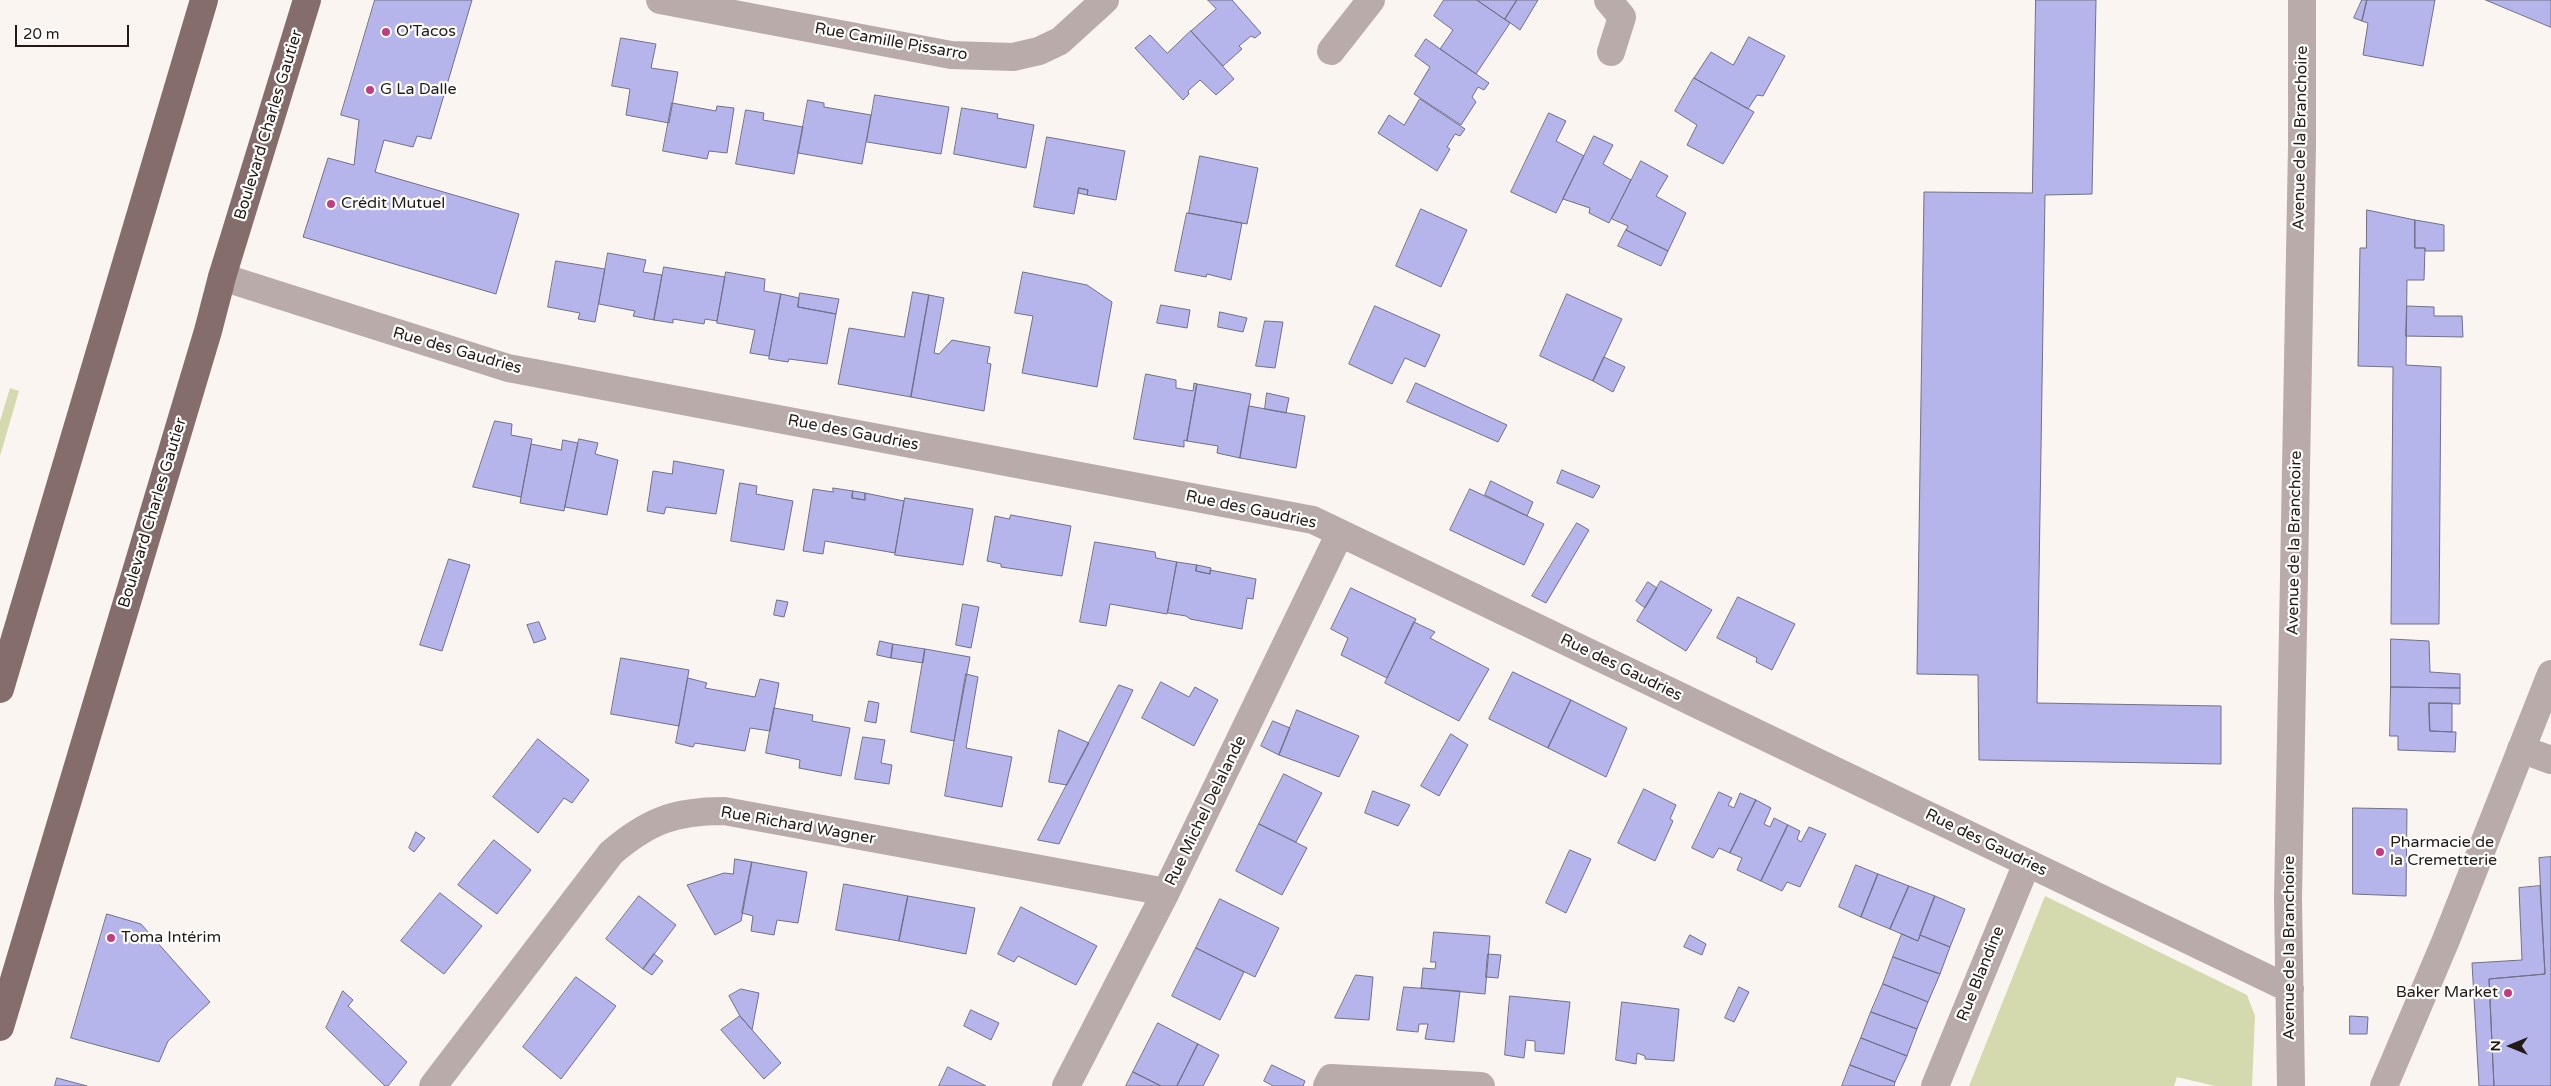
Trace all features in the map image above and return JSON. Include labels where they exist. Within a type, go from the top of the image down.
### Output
[{"type":"main road","points":[[0,689],[204,0]]},
{"type":"main road","name":"Boulevard Charles Gautier","points":[[0,1027],[208,332],[222,277],[307,0]]},
{"type":"street","name":"Rue Camille Pissarro","points":[[660,0],[951,55],[1012,57],[1039,51],[1060,41],[1105,0]]},
{"type":"street","points":[[1331,51],[1371,0]]},
{"type":"street","points":[[1608,0],[1622,17],[1611,52]]},
{"type":"street","name":"Avenue de la Branchoire","points":[[2291,1086],[2288,898],[2302,146],[2302,0]]},
{"type":"street","name":"Rue des Gaudries","points":[[222,277],[508,368],[1313,520],[2290,989]]},
{"type":"street","name":"Rue Michel Delalande","points":[[1066,1086],[1166,892],[1340,532]]},
{"type":"street","points":[[2384,1086],[2446,940],[2551,674]]},
{"type":"street","points":[[2521,750],[2551,760]]},
{"type":"street","name":"Rue Richard Wagner","points":[[433,1086],[611,853],[639,832],[674,814],[698,811],[724,812],[1166,892]]},
{"type":"street","name":"Rue Blandine","points":[[1935,1086],[2027,863]]},
{"type":"street","points":[[1327,1086],[1331,1078],[1481,1086]]},
{"type":"green space","points":[[10,388],[19,391],[0,456],[0,421]]},
{"type":"green space","points":[[2045,896],[2247,995],[2255,1016],[2252,1086],[2215,1086],[2177,1077],[2174,1086],[1969,1086]]},
{"type":"building","points":[[375,0],[472,0],[431,139],[417,136],[413,147],[384,140],[375,172],[519,214],[496,294],[303,237],[328,158],[354,165],[359,120],[341,115]]},
{"type":"building","points":[[1208,0],[1232,0],[1261,33],[1255,38],[1251,36],[1239,46],[1242,49],[1223,66],[1191,31],[1216,9]]},
{"type":"building","points":[[1444,0],[1477,0],[1510,23],[1476,74],[1440,49],[1453,30],[1434,16]]},
{"type":"building","points":[[1477,0],[1517,0],[1505,19]]},
{"type":"building","points":[[1517,0],[1538,0],[1520,30],[1505,19]]},
{"type":"building","points":[[2036,0],[2096,0],[2092,194],[2045,195],[2037,703],[2221,706],[2221,764],[1979,760],[1978,675],[1917,674],[1924,192],[2032,193]]},
{"type":"building","points":[[2362,0],[2367,0],[2362,21],[2354,18]]},
{"type":"building","points":[[2367,0],[2435,0],[2423,66],[2363,55],[2368,23],[2362,21]]},
{"type":"building","points":[[2486,0],[2551,0],[2551,27]]},
{"type":"building","points":[[1191,31],[1234,79],[1216,95],[1200,80],[1188,91],[1189,94],[1183,100],[1135,48],[1150,35],[1167,53]]},
{"type":"building","points":[[1749,37],[1785,56],[1763,96],[1757,95],[1748,109],[1694,78],[1711,52],[1733,65]]},
{"type":"building","points":[[621,38],[656,44],[651,68],[678,72],[669,123],[626,115],[630,89],[612,86]]},
{"type":"building","points":[[1426,39],[1489,83],[1484,90],[1478,87],[1472,97],[1476,102],[1461,125],[1414,94],[1430,67],[1415,56]]},
{"type":"building","points":[[1694,78],[1754,112],[1723,164],[1687,145],[1697,125],[1675,111]]},
{"type":"building","points":[[875,95],[949,107],[941,154],[867,142]]},
{"type":"building","points":[[1420,99],[1465,129],[1460,136],[1455,134],[1447,147],[1450,149],[1437,171],[1378,133],[1389,115],[1404,125]]},
{"type":"building","points":[[808,100],[824,103],[824,107],[871,115],[862,164],[798,153]]},
{"type":"building","points":[[672,103],[716,111],[717,106],[734,108],[727,153],[709,151],[707,159],[663,151]]},
{"type":"building","points":[[962,108],[998,114],[997,118],[1034,125],[1026,168],[954,154]]},
{"type":"building","points":[[746,110],[764,113],[763,120],[803,127],[794,174],[736,164]]},
{"type":"building","points":[[1549,113],[1566,121],[1556,141],[1584,156],[1556,213],[1511,192]]},
{"type":"building","points":[[1594,136],[1613,145],[1603,164],[1631,180],[1609,223],[1589,213],[1590,208],[1563,199]]},
{"type":"building","points":[[1047,137],[1125,151],[1116,200],[1087,195],[1088,190],[1079,188],[1074,214],[1034,207]]},
{"type":"building","points":[[1200,156],[1258,168],[1247,224],[1189,213]]},
{"type":"building","points":[[1641,161],[1668,176],[1656,196],[1686,213],[1668,251],[1626,230],[1628,226],[1612,219]]},
{"type":"building","points":[[1079,188],[1088,190],[1087,195],[1078,193]]},
{"type":"building","points":[[1421,209],[1467,230],[1441,287],[1396,266]]},
{"type":"building","points":[[2367,210],[2415,220],[2415,248],[2425,248],[2424,280],[2407,280],[2406,365],[2441,367],[2439,624],[2391,624],[2393,367],[2358,366],[2360,248],[2366,248]]},
{"type":"building","points":[[1187,213],[1242,223],[1231,280],[1207,274],[1206,277],[1175,271]]},
{"type":"building","points":[[2415,220],[2444,225],[2444,251],[2425,251],[2425,248],[2415,248]]},
{"type":"building","points":[[1626,230],[1668,251],[1661,266],[1618,246]]},
{"type":"building","points":[[608,253],[646,260],[643,272],[662,275],[654,320],[633,316],[635,311],[599,304]]},
{"type":"building","points":[[556,261],[605,269],[595,322],[578,319],[580,313],[548,307]]},
{"type":"building","points":[[664,267],[725,277],[717,321],[705,319],[704,324],[673,319],[673,323],[654,320]]},
{"type":"building","points":[[726,272],[765,279],[764,291],[781,294],[769,356],[750,353],[755,330],[717,323]]},
{"type":"building","points":[[1023,272],[1087,285],[1112,302],[1097,387],[1022,373],[1033,316],[1015,313]]},
{"type":"building","points":[[913,292],[929,295],[911,397],[838,384],[849,328],[904,337]]},
{"type":"building","points":[[800,293],[839,299],[836,314],[798,307]]},
{"type":"building","points":[[781,294],[799,298],[798,307],[836,314],[827,364],[789,359],[788,362],[769,359]]},
{"type":"building","points":[[1567,294],[1622,319],[1593,381],[1540,356]]},
{"type":"building","points":[[929,295],[944,298],[934,353],[939,354],[952,340],[990,347],[987,363],[991,364],[984,411],[911,397]]},
{"type":"building","points":[[1161,305],[1190,310],[1187,328],[1157,323]]},
{"type":"building","points":[[1375,306],[1440,335],[1425,367],[1405,358],[1392,384],[1349,364]]},
{"type":"building","points":[[2407,306],[2434,307],[2434,316],[2462,316],[2463,337],[2406,336]]},
{"type":"building","points":[[1220,312],[1247,318],[1243,332],[1218,327]]},
{"type":"building","points":[[1265,321],[1283,322],[1275,368],[1256,366]]},
{"type":"building","points":[[1604,357],[1625,367],[1613,392],[1593,381]]},
{"type":"building","points":[[1146,374],[1176,380],[1176,388],[1193,391],[1194,383],[1197,384],[1187,441],[1184,440],[1184,447],[1134,439]]},
{"type":"building","points":[[1416,383],[1507,425],[1498,442],[1407,402]]},
{"type":"building","points":[[1197,384],[1251,394],[1240,458],[1217,453],[1218,446],[1187,441]]},
{"type":"building","points":[[1267,393],[1289,398],[1286,413],[1265,409]]},
{"type":"building","points":[[1249,406],[1305,416],[1296,468],[1240,458]]},
{"type":"building","points":[[495,421],[512,424],[511,435],[532,439],[521,497],[473,487]]},
{"type":"building","points":[[579,439],[598,443],[595,454],[618,460],[607,515],[565,507]]},
{"type":"building","points":[[563,440],[578,443],[564,511],[520,503],[531,444],[561,450]]},
{"type":"building","points":[[674,461],[724,470],[716,514],[666,507],[664,514],[647,511],[653,471],[672,474]]},
{"type":"building","points":[[1562,470],[1600,486],[1593,498],[1557,483]]},
{"type":"building","points":[[1491,481],[1533,502],[1527,516],[1485,495]]},
{"type":"building","points":[[740,483],[757,486],[756,494],[793,501],[784,550],[731,541]]},
{"type":"building","points":[[833,488],[853,491],[852,498],[865,500],[865,493],[904,501],[895,553],[825,541],[823,554],[803,551],[813,489],[833,492]]},
{"type":"building","points":[[1470,489],[1544,524],[1524,565],[1450,530]]},
{"type":"building","points":[[853,491],[865,493],[865,500],[852,498]]},
{"type":"building","points":[[905,498],[973,509],[963,565],[895,555]]},
{"type":"building","points":[[1011,515],[1071,526],[1062,576],[1001,567],[1001,564],[987,561],[995,516],[1009,519]]},
{"type":"building","points":[[1577,523],[1589,530],[1546,603],[1532,596]]},
{"type":"building","points":[[1095,542],[1155,552],[1156,558],[1177,562],[1167,614],[1110,604],[1106,626],[1080,622]]},
{"type":"building","points":[[449,559],[470,565],[442,651],[420,645]]},
{"type":"building","points":[[1177,562],[1197,565],[1196,571],[1210,574],[1210,570],[1256,579],[1253,599],[1247,598],[1242,629],[1168,613]]},
{"type":"building","points":[[1197,565],[1211,568],[1210,574],[1196,571]]},
{"type":"building","points":[[1661,581],[1712,610],[1686,651],[1637,621]]},
{"type":"building","points":[[1648,582],[1657,588],[1645,608],[1636,601]]},
{"type":"building","points":[[1351,588],[1416,619],[1387,678],[1341,655],[1348,638],[1331,629]]},
{"type":"building","points":[[1738,597],[1795,624],[1772,670],[1756,662],[1757,658],[1717,638]]},
{"type":"building","points":[[777,600],[788,602],[784,617],[774,615]]},
{"type":"building","points":[[963,604],[979,607],[971,648],[956,645]]},
{"type":"building","points":[[539,622],[546,639],[534,643],[527,625]]},
{"type":"building","points":[[1414,622],[1435,632],[1430,638],[1489,669],[1459,721],[1385,683]]},
{"type":"building","points":[[2391,639],[2429,641],[2430,672],[2460,674],[2460,688],[2391,687]]},
{"type":"building","points":[[880,641],[893,644],[891,658],[877,655]]},
{"type":"building","points":[[893,644],[925,649],[923,663],[891,658]]},
{"type":"building","points":[[925,649],[970,657],[954,741],[911,732]]},
{"type":"building","points":[[621,658],[689,670],[679,726],[611,714]]},
{"type":"building","points":[[1513,672],[1571,700],[1548,748],[1489,719]]},
{"type":"building","points":[[966,674],[978,677],[966,748],[1012,757],[1002,807],[945,796]]},
{"type":"building","points":[[688,678],[707,683],[705,688],[755,697],[760,679],[779,683],[770,731],[750,728],[745,751],[695,743],[693,747],[676,743]]},
{"type":"building","points":[[1161,682],[1189,697],[1195,687],[1218,700],[1194,746],[1142,718]]},
{"type":"building","points":[[1119,685],[1133,690],[1059,844],[1038,840]]},
{"type":"building","points":[[2391,687],[2460,688],[2460,704],[2429,703],[2430,731],[2456,732],[2455,752],[2398,750],[2398,736],[2390,736]]},
{"type":"building","points":[[1571,700],[1627,728],[1606,777],[1548,748]]},
{"type":"building","points":[[869,701],[879,703],[876,723],[865,721]]},
{"type":"building","points":[[2429,703],[2452,703],[2452,732],[2430,731]]},
{"type":"building","points":[[774,708],[813,715],[812,721],[850,728],[841,776],[799,768],[800,760],[766,753]]},
{"type":"building","points":[[1297,710],[1359,736],[1339,777],[1279,755]]},
{"type":"building","points":[[1273,721],[1290,728],[1279,755],[1261,746]]},
{"type":"building","points":[[1059,730],[1089,743],[1067,785],[1049,782]]},
{"type":"building","points":[[1451,734],[1468,745],[1439,796],[1421,786]]},
{"type":"building","points":[[863,737],[885,740],[881,763],[892,765],[889,784],[855,779]]},
{"type":"building","points":[[538,739],[589,780],[572,803],[564,798],[538,833],[493,797]]},
{"type":"building","points":[[1284,774],[1322,793],[1296,842],[1259,824]]},
{"type":"building","points":[[1644,789],[1676,805],[1670,819],[1673,821],[1655,861],[1618,843]]},
{"type":"building","points":[[1373,791],[1410,805],[1398,826],[1365,813]]},
{"type":"building","points":[[1719,792],[1732,798],[1728,805],[1734,808],[1740,793],[1756,800],[1730,853],[1719,848],[1713,858],[1692,848]]},
{"type":"building","points":[[1756,800],[1771,808],[1764,824],[1770,827],[1774,818],[1788,825],[1761,881],[1737,870],[1742,858],[1730,853]]},
{"type":"building","name":"Pharmacie de la Cremetterie","points":[[2353,808],[2407,809],[2406,896],[2353,894]]},
{"type":"building","points":[[1259,824],[1307,848],[1282,895],[1236,871]]},
{"type":"building","points":[[1788,825],[1800,831],[1797,839],[1801,842],[1809,827],[1826,834],[1800,887],[1787,882],[1782,891],[1761,881]]},
{"type":"building","points":[[416,832],[425,838],[414,852],[409,848]]},
{"type":"building","points":[[494,840],[531,870],[497,914],[458,885]]},
{"type":"building","points":[[1570,850],[1591,859],[1566,913],[1546,903]]},
{"type":"building","points":[[2551,857],[2551,1086],[2494,1086],[2489,979],[2545,974],[2539,858]]},
{"type":"building","points":[[735,859],[752,862],[741,921],[715,935],[687,885],[724,873],[733,874]]},
{"type":"building","points":[[752,862],[807,872],[798,923],[777,920],[774,935],[751,931],[753,916],[742,913]]},
{"type":"building","points":[[1856,865],[1878,874],[1861,917],[1839,907]]},
{"type":"building","points":[[1878,874],[1909,886],[1890,929],[1861,917]]},
{"type":"building","points":[[844,884],[908,896],[899,941],[836,930]]},
{"type":"building","points":[[1909,886],[1935,896],[1918,941],[1890,929]]},
{"type":"building","points":[[2540,886],[2545,974],[2489,979],[2494,1086],[2479,1086],[2472,963],[2522,960],[2519,888]]},
{"type":"building","points":[[440,893],[482,926],[444,974],[401,941]]},
{"type":"building","points":[[639,896],[676,925],[643,969],[606,939]]},
{"type":"building","points":[[908,896],[975,908],[966,954],[899,941]]},
{"type":"building","points":[[1935,896],[1965,909],[1950,947],[1920,935]]},
{"type":"building","points":[[1220,899],[1279,928],[1255,977],[1196,948]]},
{"type":"building","points":[[1021,907],[1097,946],[1076,985],[1018,956],[1014,962],[998,954]]},
{"type":"building","points":[[107,914],[141,924],[210,1002],[168,1041],[159,1062],[71,1038]]},
{"type":"building","points":[[1434,932],[1490,936],[1485,994],[1421,988],[1423,968],[1435,969],[1436,962],[1431,962]]},
{"type":"building","points":[[1902,934],[1918,941],[1920,935],[1950,947],[1940,974],[1893,957]]},
{"type":"building","points":[[1690,935],[1706,944],[1702,955],[1684,947]]},
{"type":"building","points":[[1196,948],[1244,972],[1220,1020],[1172,996]]},
{"type":"building","points":[[654,954],[663,961],[652,975],[643,969]]},
{"type":"building","points":[[1488,954],[1501,955],[1498,978],[1486,977]]},
{"type":"building","points":[[1893,957],[1940,974],[1928,1002],[1883,984]]},
{"type":"building","points":[[1356,975],[1373,977],[1369,1020],[1335,1018]]},
{"type":"building","points":[[576,977],[616,1006],[561,1079],[523,1047]]},
{"type":"building","points":[[1883,984],[1928,1002],[1917,1029],[1871,1012]]},
{"type":"building","points":[[1404,987],[1460,991],[1454,1042],[1425,1039],[1428,1024],[1419,1024],[1418,1032],[1397,1030]]},
{"type":"building","points":[[1739,987],[1749,992],[1734,1022],[1725,1018]]},
{"type":"building","points":[[741,989],[759,993],[752,1030],[740,1016],[729,996]]},
{"type":"building","points":[[343,991],[353,1000],[348,1006],[407,1062],[388,1086],[385,1086],[326,1028]]},
{"type":"building","points":[[1510,996],[1570,1002],[1564,1054],[1535,1051],[1535,1041],[1526,1040],[1524,1058],[1505,1055]]},
{"type":"building","points":[[1622,1002],[1679,1009],[1674,1061],[1645,1059],[1645,1056],[1637,1053],[1636,1064],[1616,1060]]},
{"type":"building","points":[[971,1010],[999,1023],[991,1040],[964,1026]]},
{"type":"building","points":[[1871,1012],[1917,1029],[1907,1056],[1861,1038]]},
{"type":"building","points":[[740,1016],[781,1063],[764,1079],[721,1030]]},
{"type":"building","points":[[2350,1016],[2368,1017],[2367,1034],[2350,1034]]},
{"type":"building","points":[[1158,1023],[1198,1044],[1177,1086],[1161,1086],[1133,1072]]},
{"type":"building","points":[[1861,1038],[1907,1056],[1895,1082],[1850,1065]]},
{"type":"building","points":[[1198,1044],[1219,1055],[1203,1086],[1177,1086]]},
{"type":"building","points":[[1272,1065],[1305,1081],[1303,1086],[1273,1086],[1264,1081]]},
{"type":"building","points":[[1850,1065],[1895,1082],[1894,1086],[1842,1086]]},
{"type":"building","points":[[948,1067],[986,1086],[939,1086]]},
{"type":"building","points":[[1133,1072],[1161,1086],[1126,1086]]},
{"type":"building","points":[[57,1078],[87,1086],[55,1086]]},
{"type":"place","name":"O'Tacos","points":[[386,32]]},
{"type":"place","name":"G La Dalle","points":[[370,90]]},
{"type":"place","name":"Crédit Mutuel","points":[[331,204]]},
{"type":"place","name":"Pharmacie de la Cremetterie","points":[[2380,852]]},
{"type":"place","name":"Toma Intérim","points":[[111,938]]},
{"type":"place","name":"Baker Market","points":[[2508,993]]}]
